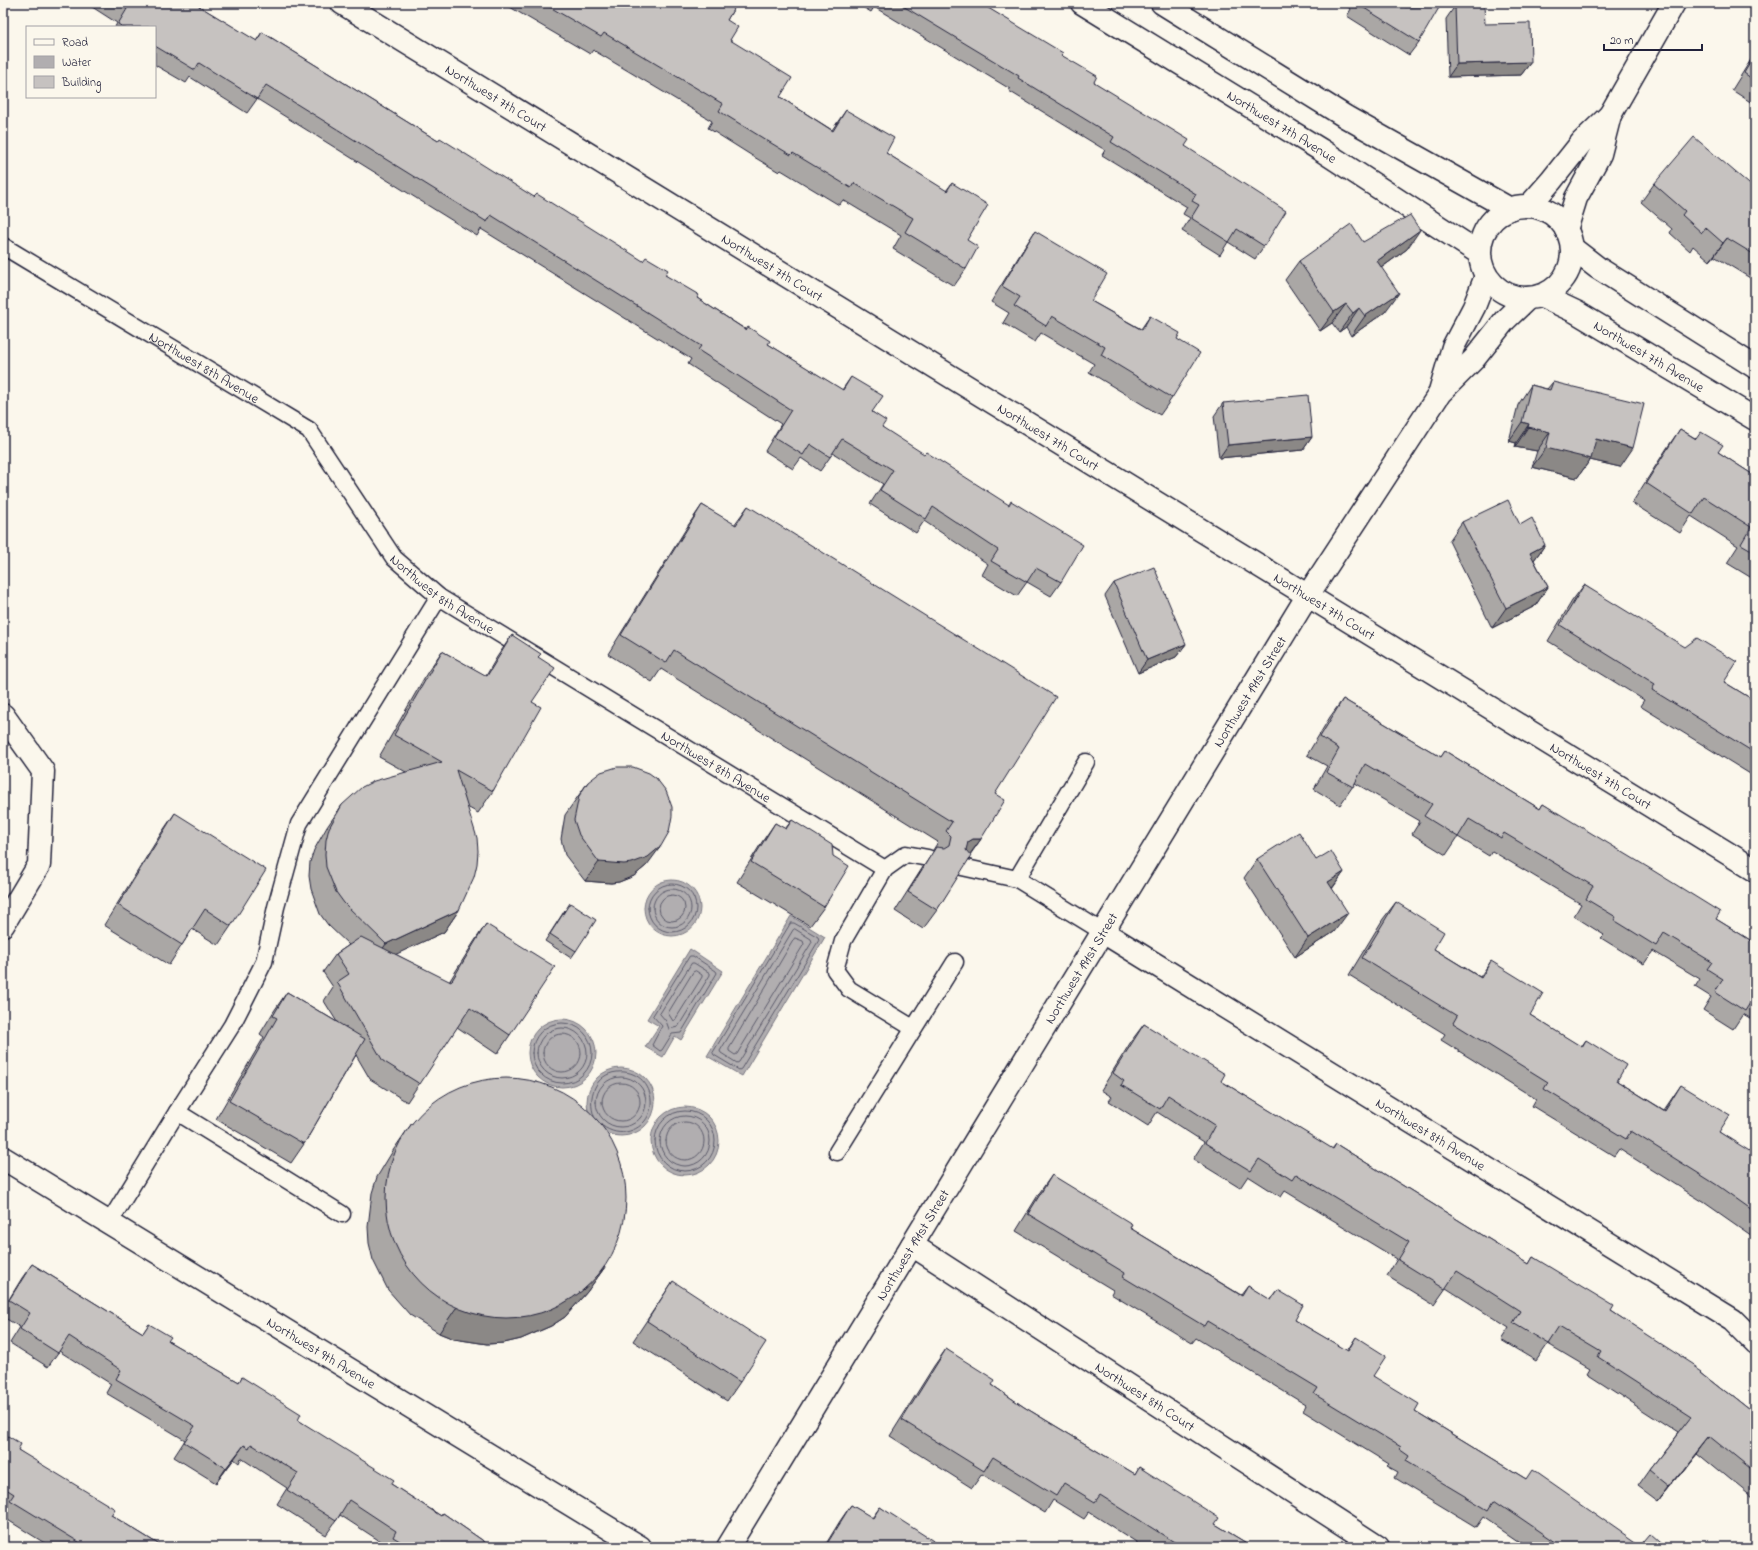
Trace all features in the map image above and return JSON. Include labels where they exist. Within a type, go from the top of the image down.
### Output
[{"type":"street","name":"Northwest 7th Court","points":[[342,3],[1755,870]]},
{"type":"street","name":"Northwest 7th Avenue","points":[[1082,3],[1321,150],[1479,253]]},
{"type":"street","points":[[1162,3],[1346,117],[1519,207],[1538,207],[1550,213],[1560,222],[1569,239],[1598,268],[1755,367]]},
{"type":"street","points":[[1610,115],[1582,142],[1551,181],[1519,207],[1492,219],[1482,239],[1479,253],[1482,267],[1486,276],[1500,291],[1513,297],[1535,297],[1555,288],[1565,276],[1571,263],[1569,239],[1576,198],[1600,154],[1610,115],[1674,3]]},
{"type":"street","name":"Northwest 191st Street","points":[[1440,392],[1454,347],[1474,307],[1486,276]]},
{"type":"street","name":"Northwest 191st Street","points":[[728,1547],[1308,595],[1440,392],[1474,359],[1505,320],[1535,297]]},
{"type":"street","name":"Northwest 7th Avenue","points":[[1535,297],[1576,312],[1755,418]]},
{"type":"street","points":[[3,715],[44,770],[39,865],[3,925]]},
{"type":"street","name":"Northwest 8th Avenue","points":[[1103,932],[1733,1320],[1755,1342]]},
{"type":"street","name":"Northwest 9th Avenue","points":[[3,1158],[640,1547]]},
{"type":"street","name":"Northwest 8th Court","points":[[912,1245],[1378,1547]]},
{"type":"lane","name":"Northwest 8th Avenue","points":[[3,246],[309,430],[394,558],[439,597],[885,870]]},
{"type":"lane","points":[[110,1223],[232,1025],[264,962],[276,907],[299,824],[439,597]]},
{"type":"lane","points":[[1017,879],[1086,762]]},
{"type":"lane","points":[[913,1028],[849,990],[836,970],[843,941],[885,870],[906,854],[928,858]]},
{"type":"lane","points":[[962,867],[1017,879],[1103,932]]},
{"type":"lane","points":[[837,1152],[955,962]]},
{"type":"lane","points":[[177,1112],[342,1214]]},
{"type":"shaded area","points":[[3,778],[8,791],[3,857]]},
{"type":"water","points":[[672,880],[683,882],[692,888],[698,897],[700,908],[698,919],[692,928],[683,934],[672,936],[661,934],[652,928],[646,919],[644,908],[646,897],[652,888],[661,882]]},
{"type":"water","points":[[791,916],[825,937],[742,1076],[707,1056]]},
{"type":"water","points":[[690,949],[723,971],[681,1040],[675,1036],[663,1057],[645,1047],[659,1026],[647,1019]]},
{"type":"water","points":[[555,1019],[569,1019],[581,1025],[590,1034],[596,1046],[594,1066],[586,1077],[575,1085],[569,1087],[555,1087],[549,1085],[538,1077],[530,1066],[528,1060],[528,1046],[530,1040],[538,1029],[549,1021]]},
{"type":"water","points":[[614,1068],[628,1068],[640,1074],[649,1083],[655,1095],[653,1115],[645,1126],[634,1134],[628,1136],[614,1136],[608,1134],[597,1126],[589,1115],[587,1109],[587,1095],[589,1089],[597,1078],[608,1070]]},
{"type":"water","points":[[685,1107],[698,1110],[709,1117],[716,1128],[719,1141],[716,1154],[709,1165],[698,1172],[685,1175],[672,1172],[661,1165],[654,1154],[651,1141],[654,1128],[661,1117],[672,1110]]},
{"type":"building","points":[[117,3],[194,3],[257,41],[262,32],[438,141],[440,138],[534,197],[537,194],[643,261],[646,257],[668,270],[665,275],[699,295],[697,298],[746,330],[748,327],[770,341],[768,344],[843,390],[851,377],[883,396],[872,412],[886,421],[882,427],[924,454],[926,452],[1009,505],[1011,501],[1083,545],[1061,582],[1036,568],[1027,582],[991,561],[998,550],[933,507],[926,519],[880,490],[893,470],[842,439],[830,457],[810,444],[803,455],[774,437],[791,410],[698,350],[701,346],[491,215],[487,222],[266,85],[257,99],[199,63],[195,70],[156,47],[156,26],[121,26],[118,24],[127,9]]},
{"type":"building","points":[[543,3],[737,3],[727,20],[738,27],[730,40],[792,78],[780,97],[833,131],[846,110],[894,138],[886,153],[947,191],[952,183],[988,205],[967,240],[978,247],[966,269],[905,232],[913,218],[854,183],[851,188],[793,153],[791,155],[719,111],[723,104],[604,33],[601,37]]},
{"type":"building","points":[[898,3],[980,3],[1063,53],[1061,55],[1097,76],[1094,82],[1189,140],[1185,146],[1286,211],[1264,246],[1237,229],[1229,242],[1191,218],[1199,205],[1192,201],[1196,194],[1111,142],[1114,137],[1018,78],[1019,76]]},
{"type":"building","points":[[1356,3],[1408,3],[1405,7],[1440,6],[1419,42]]},
{"type":"building","points":[[1484,5],[1485,24],[1530,23],[1531,62],[1457,64],[1455,6]]},
{"type":"building","points":[[1755,55],[1755,81],[1744,73]]},
{"type":"building","points":[[1694,137],[1755,189],[1755,255],[1727,238],[1723,243],[1706,228],[1702,233],[1682,215],[1685,211],[1654,184]]},
{"type":"building","points":[[1410,215],[1420,230],[1377,261],[1399,293],[1365,316],[1359,308],[1353,313],[1346,304],[1334,312],[1299,261],[1351,224],[1363,242]]},
{"type":"building","points":[[1035,231],[1107,274],[1091,301],[1142,330],[1150,316],[1180,333],[1177,339],[1200,353],[1172,398],[1101,355],[1105,347],[1052,316],[1046,326],[1014,306],[1020,297],[1002,286]]},
{"type":"building","points":[[1553,382],[1644,404],[1633,448],[1596,439],[1591,459],[1546,448],[1550,432],[1528,427],[1529,424],[1522,422],[1531,385],[1550,390]]},
{"type":"building","points":[[1308,395],[1312,437],[1228,445],[1223,403]]},
{"type":"building","points":[[1680,429],[1696,439],[1701,432],[1723,445],[1718,452],[1755,476],[1755,552],[1741,544],[1751,527],[1704,497],[1693,514],[1646,483]]},
{"type":"building","points":[[1508,500],[1520,525],[1532,518],[1545,545],[1530,553],[1548,587],[1506,608],[1462,522]]},
{"type":"building","points":[[702,505],[736,525],[748,506],[1056,697],[995,794],[1005,800],[981,839],[973,839],[968,842],[966,850],[971,856],[937,910],[908,892],[936,847],[944,848],[949,845],[951,836],[946,831],[952,822],[674,650],[666,663],[621,635]]},
{"type":"building","points":[[1154,567],[1186,644],[1147,660],[1114,583]]},
{"type":"building","points":[[1584,585],[1685,647],[1697,638],[1737,662],[1724,682],[1755,701],[1755,753],[1652,690],[1655,684],[1560,625]]},
{"type":"building","points":[[512,635],[541,654],[538,657],[555,668],[532,702],[541,707],[493,791],[456,770],[477,838],[477,864],[474,877],[459,910],[386,944],[344,903],[336,892],[326,867],[326,840],[329,828],[342,805],[362,787],[374,781],[442,762],[394,735],[442,651],[487,676]]},
{"type":"building","points":[[1343,699],[1441,757],[1445,751],[1540,809],[1543,804],[1720,912],[1716,919],[1755,943],[1755,995],[1745,1011],[1715,992],[1723,979],[1707,969],[1712,962],[1664,933],[1656,946],[1614,920],[1616,917],[1586,899],[1593,886],[1504,833],[1501,838],[1469,819],[1458,837],[1424,816],[1432,804],[1365,764],[1353,787],[1326,772],[1339,749],[1320,737]]},
{"type":"building","points":[[617,767],[633,767],[649,773],[656,778],[666,791],[672,807],[669,832],[661,846],[648,857],[632,863],[624,864],[599,862],[579,835],[574,820],[579,796],[588,782],[601,772]]},
{"type":"building","points":[[175,813],[266,870],[231,926],[205,909],[182,945],[118,905]]},
{"type":"building","points":[[792,820],[832,845],[833,856],[849,866],[824,907],[751,862],[775,823],[786,829]]},
{"type":"building","points":[[1299,832],[1316,860],[1331,851],[1344,872],[1328,882],[1348,913],[1308,938],[1257,859]]},
{"type":"building","points":[[1396,902],[1444,932],[1434,949],[1481,978],[1491,961],[1543,993],[1530,1015],[1582,1047],[1586,1040],[1626,1065],[1617,1081],[1665,1111],[1681,1085],[1730,1115],[1719,1132],[1751,1152],[1750,1153],[1755,1157],[1755,1212],[1717,1185],[1631,1131],[1626,1139],[1544,1089],[1548,1082],[1453,1023],[1457,1016],[1362,958]]},
{"type":"building","points":[[570,903],[596,920],[576,951],[550,934]]},
{"type":"building","points":[[486,924],[555,967],[510,1035],[470,1008],[420,1084],[383,1061],[337,982],[349,974],[336,954],[361,937],[451,982]]},
{"type":"building","points":[[287,992],[365,1039],[304,1144],[229,1101],[277,1018],[273,1016]]},
{"type":"building","points":[[1144,1024],[1225,1074],[1221,1081],[1333,1149],[1336,1144],[1529,1264],[1533,1257],[1614,1306],[1611,1311],[1702,1370],[1701,1371],[1755,1414],[1755,1473],[1709,1436],[1670,1485],[1650,1469],[1691,1417],[1598,1357],[1601,1352],[1559,1327],[1548,1344],[1513,1323],[1520,1311],[1457,1271],[1445,1289],[1398,1260],[1409,1242],[1296,1174],[1292,1180],[1259,1159],[1251,1171],[1205,1143],[1215,1125],[1168,1095],[1160,1109],[1121,1085],[1124,1081],[1113,1073]]},
{"type":"building","points":[[506,1078],[529,1080],[552,1087],[573,1098],[591,1113],[606,1131],[617,1152],[624,1175],[626,1198],[624,1221],[617,1244],[606,1265],[591,1283],[573,1298],[552,1309],[529,1316],[506,1318],[483,1316],[460,1309],[439,1298],[421,1283],[406,1265],[395,1244],[388,1221],[386,1198],[388,1175],[395,1152],[406,1131],[421,1113],[439,1098],[460,1087],[483,1080]]},
{"type":"building","points":[[1052,1175],[1132,1224],[1130,1228],[1242,1296],[1248,1286],[1271,1300],[1278,1290],[1303,1305],[1295,1320],[1348,1351],[1356,1337],[1386,1356],[1373,1376],[1419,1404],[1415,1411],[1526,1479],[1532,1470],[1641,1546],[1652,1533],[1668,1547],[1563,1547],[1494,1500],[1488,1510],[1406,1461],[1409,1456],[1399,1449],[1401,1447],[1314,1394],[1318,1388],[1207,1321],[1204,1326],[1123,1277],[1125,1273],[1028,1214]]},
{"type":"building","points":[[32,1264],[143,1333],[149,1324],[171,1337],[168,1341],[239,1382],[242,1377],[301,1414],[298,1420],[394,1480],[391,1484],[441,1516],[443,1513],[492,1547],[410,1547],[393,1537],[396,1531],[349,1500],[336,1521],[287,1490],[298,1473],[251,1444],[249,1448],[244,1445],[226,1468],[184,1442],[195,1426],[116,1379],[121,1370],[69,1336],[58,1353],[20,1329],[30,1313],[9,1300]]},
{"type":"building","points":[[673,1281],[766,1342],[740,1382],[647,1321]]},
{"type":"building","points":[[946,1349],[995,1380],[992,1385],[1024,1407],[1135,1474],[1139,1467],[1219,1518],[1215,1524],[1253,1547],[1182,1547],[1100,1495],[1095,1502],[1064,1483],[1056,1496],[993,1457],[984,1471],[902,1420]]},
{"type":"building","points":[[3,1433],[21,1444],[18,1450],[115,1509],[111,1515],[163,1547],[87,1547],[10,1500],[14,1494],[3,1487]]},
{"type":"building","points":[[851,1505],[873,1518],[880,1507],[938,1544],[936,1547],[825,1547]]}]
